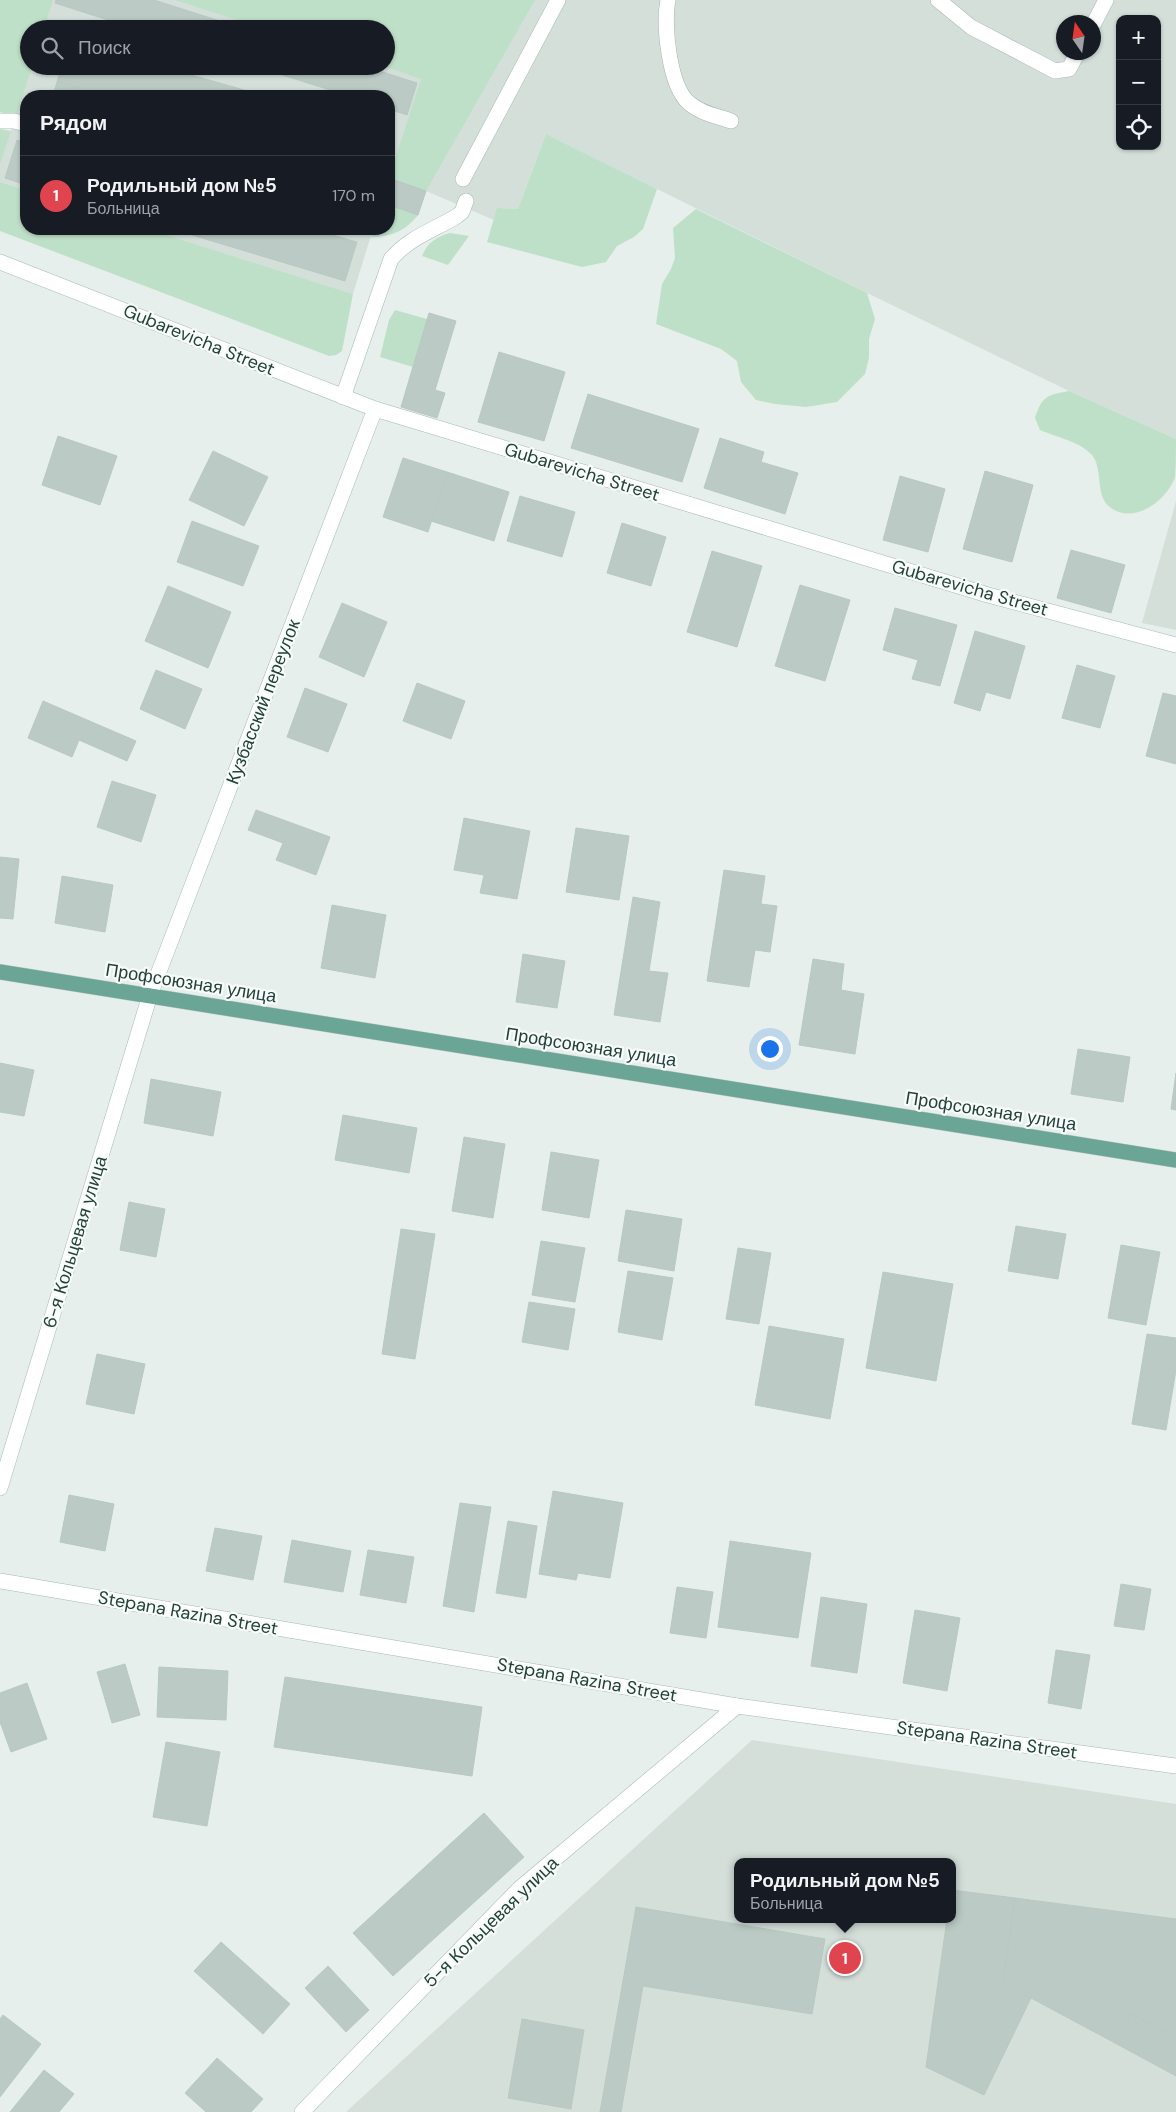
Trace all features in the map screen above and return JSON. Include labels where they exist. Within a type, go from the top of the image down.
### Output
[{"type":"main road","name":"Профсоюзная улица","points":[[0,972],[1176,1160]]},
{"type":"street","points":[[463,179],[558,0]]},
{"type":"street","points":[[668,0],[666,11],[668,56],[678,86],[688,102],[707,113],[731,121]]},
{"type":"street","points":[[938,0],[972,27],[1055,71],[1070,69],[1074,60]]},
{"type":"street","points":[[1098,15],[1106,0]]},
{"type":"street","points":[[0,121],[20,122]]},
{"type":"street","points":[[343,397],[391,259],[400,248],[417,236],[457,216],[462,212],[466,202]]},
{"type":"street","name":"Gubarevicha Street","points":[[0,262],[375,409],[988,595],[1176,645]]},
{"type":"street","name":"Кузбасский переулок","points":[[150,995],[375,409]]},
{"type":"street","name":"6-я Кольцевая улица","points":[[0,1488],[150,995]]},
{"type":"street","name":"Stepana Razina Street","points":[[0,1581],[737,1706],[1176,1766]]},
{"type":"street","name":"5-я Кольцевая улица","points":[[302,2112],[520,1889],[737,1706]]},
{"type":"shaded area","points":[[0,0],[1176,0],[1176,439],[1069,391],[546,134],[518,209],[498,208],[494,220],[395,180],[395,90],[20,90],[20,188],[0,182],[0,165],[15,117],[0,112]]},
{"type":"shaded area","points":[[167,235],[371,235],[353,294]]},
{"type":"shaded area","points":[[1176,501],[1176,630],[1142,623]]},
{"type":"shaded area","points":[[752,1740],[1176,1804],[1176,2112],[346,2112]]},
{"type":"green space","points":[[0,0],[53,0],[47,20],[20,20],[20,75],[29,75],[24,90],[20,90],[20,104],[16,117],[0,112]]},
{"type":"green space","points":[[175,0],[535,0],[426,191],[395,180],[395,159],[421,79],[395,70],[395,20],[237,20]]},
{"type":"green space","points":[[0,129],[11,131],[0,165]]},
{"type":"green space","points":[[546,134],[657,189],[643,229],[634,237],[617,246],[606,262],[582,267],[487,242],[497,208],[518,209]]},
{"type":"green space","points":[[0,182],[20,188],[20,235],[167,235],[353,294],[342,351],[336,355],[329,356],[0,231]]},
{"type":"green space","points":[[395,207],[418,215],[408,225],[395,233]]},
{"type":"green space","points":[[696,209],[867,293],[875,319],[869,339],[869,358],[865,374],[837,402],[806,407],[756,400],[741,382],[737,361],[721,349],[656,324],[662,284],[675,258],[673,228]]},
{"type":"green space","points":[[450,233],[469,236],[448,265],[422,256],[433,241],[440,236]]},
{"type":"green space","points":[[372,235],[388,235],[385,236],[371,237]]},
{"type":"green space","points":[[395,310],[427,319],[413,367],[380,357],[389,320]]},
{"type":"green space","points":[[1069,391],[1176,439],[1175,477],[1165,494],[1149,508],[1130,514],[1111,508],[1103,497],[1098,468],[1092,455],[1075,443],[1040,430],[1035,418],[1040,405],[1050,396]]},
{"type":"building","points":[[56,0],[154,0],[217,20],[108,20],[55,3]]},
{"type":"building","points":[[59,75],[192,75],[244,90],[86,90],[57,82]]},
{"type":"building","points":[[282,75],[392,75],[417,83],[407,115],[395,111],[395,90],[330,90]]},
{"type":"building","points":[[57,82],[86,90],[55,90]]},
{"type":"building","points":[[17,140],[20,141],[20,183],[5,178]]},
{"type":"building","points":[[395,180],[426,191],[418,215],[395,207]]},
{"type":"building","points":[[192,235],[332,235],[357,242],[345,281]]},
{"type":"building","points":[[429,313],[456,321],[435,390],[445,393],[437,418],[401,407]]},
{"type":"building","points":[[499,352],[565,372],[544,441],[478,422]]},
{"type":"building","points":[[588,394],[699,429],[682,482],[571,448]]},
{"type":"building","points":[[58,436],[117,456],[100,505],[42,485]]},
{"type":"building","points":[[720,438],[764,452],[761,462],[798,473],[785,514],[704,488]]},
{"type":"building","points":[[213,451],[268,477],[244,526],[189,500]]},
{"type":"building","points":[[403,458],[447,472],[428,532],[383,517]]},
{"type":"building","points":[[985,471],[1033,485],[1012,562],[963,549]]},
{"type":"building","points":[[447,472],[509,492],[494,541],[431,521]]},
{"type":"building","points":[[900,476],[945,489],[928,552],[883,540]]},
{"type":"building","points":[[520,496],[575,512],[562,557],[507,541]]},
{"type":"building","points":[[192,521],[259,546],[243,586],[177,562]]},
{"type":"building","points":[[622,523],[666,537],[651,586],[607,573]]},
{"type":"building","points":[[1071,550],[1125,565],[1111,613],[1057,598]]},
{"type":"building","points":[[712,551],[762,566],[737,647],[687,632]]},
{"type":"building","points":[[800,585],[850,600],[825,681],[775,666]]},
{"type":"building","points":[[168,586],[231,612],[208,668],[145,641]]},
{"type":"building","points":[[342,603],[387,622],[364,677],[319,657]]},
{"type":"building","points":[[895,608],[957,625],[940,686],[912,679],[918,660],[883,650]]},
{"type":"building","points":[[975,631],[1025,646],[1010,699],[986,692],[980,711],[954,703]]},
{"type":"building","points":[[1077,665],[1115,676],[1100,728],[1062,718]]},
{"type":"building","points":[[156,670],[202,689],[185,729],[140,709]]},
{"type":"building","points":[[417,683],[465,701],[451,739],[403,721]]},
{"type":"building","points":[[305,688],[347,704],[328,752],[287,737]]},
{"type":"building","points":[[1163,693],[1176,696],[1176,764],[1146,756]]},
{"type":"building","points":[[43,701],[136,741],[127,761],[79,740],[72,757],[28,738]]},
{"type":"building","points":[[112,781],[156,795],[141,842],[97,827]]},
{"type":"building","points":[[256,810],[330,837],[316,875],[276,860],[283,843],[248,830]]},
{"type":"building","points":[[464,818],[530,831],[517,899],[480,893],[484,875],[454,870]]},
{"type":"building","points":[[576,828],[629,836],[619,900],[566,892]]},
{"type":"building","points":[[0,857],[19,859],[13,919],[0,918]]},
{"type":"building","points":[[724,870],[765,876],[761,904],[777,906],[770,952],[755,950],[749,987],[707,981]]},
{"type":"building","points":[[62,876],[113,885],[105,932],[55,923]]},
{"type":"building","points":[[633,897],[660,902],[649,971],[668,973],[660,1022],[614,1015]]},
{"type":"building","points":[[332,905],[386,915],[375,978],[321,968]]},
{"type":"building","points":[[523,954],[565,961],[557,1008],[516,1002]]},
{"type":"building","points":[[813,959],[844,964],[841,990],[864,994],[855,1054],[799,1045]]},
{"type":"building","points":[[1078,1049],[1130,1057],[1123,1102],[1071,1094]]},
{"type":"building","points":[[0,1063],[34,1070],[24,1116],[0,1112]]},
{"type":"building","points":[[1176,1073],[1176,1110],[1171,1109]]},
{"type":"building","points":[[151,1079],[221,1092],[213,1136],[144,1123]]},
{"type":"building","points":[[343,1115],[417,1128],[409,1173],[335,1160]]},
{"type":"building","points":[[464,1137],[505,1144],[493,1218],[452,1211]]},
{"type":"building","points":[[551,1152],[599,1160],[589,1218],[542,1210]]},
{"type":"building","points":[[129,1202],[165,1209],[156,1257],[120,1250]]},
{"type":"building","points":[[626,1210],[682,1219],[674,1271],[618,1261]]},
{"type":"building","points":[[1016,1226],[1066,1234],[1058,1279],[1008,1271]]},
{"type":"building","points":[[401,1229],[435,1234],[415,1359],[382,1354]]},
{"type":"building","points":[[541,1241],[585,1248],[575,1302],[532,1295]]},
{"type":"building","points":[[1121,1245],[1160,1252],[1146,1325],[1108,1318]]},
{"type":"building","points":[[738,1248],[771,1253],[759,1324],[726,1319]]},
{"type":"building","points":[[628,1271],[673,1278],[662,1340],[618,1332]]},
{"type":"building","points":[[883,1272],[953,1284],[936,1381],[866,1368]]},
{"type":"building","points":[[529,1302],[575,1309],[568,1350],[522,1342]]},
{"type":"building","points":[[769,1326],[844,1339],[830,1419],[755,1405]]},
{"type":"building","points":[[1147,1334],[1176,1338],[1176,1370],[1166,1430],[1132,1424]]},
{"type":"building","points":[[97,1354],[145,1364],[134,1414],[86,1404]]},
{"type":"building","points":[[553,1491],[623,1503],[610,1578],[578,1573],[576,1580],[539,1574]]},
{"type":"building","points":[[69,1495],[114,1504],[105,1551],[60,1542]]},
{"type":"building","points":[[460,1503],[491,1507],[474,1612],[443,1606]]},
{"type":"building","points":[[508,1521],[537,1526],[526,1598],[496,1593]]},
{"type":"building","points":[[215,1528],[262,1536],[253,1580],[206,1571]]},
{"type":"building","points":[[292,1540],[351,1551],[343,1592],[284,1582]]},
{"type":"building","points":[[730,1541],[811,1553],[798,1638],[718,1627]]},
{"type":"building","points":[[368,1550],[414,1557],[406,1603],[360,1595]]},
{"type":"building","points":[[1121,1584],[1151,1589],[1144,1630],[1114,1626]]},
{"type":"building","points":[[677,1587],[713,1592],[706,1638],[670,1633]]},
{"type":"building","points":[[821,1597],[867,1604],[857,1673],[811,1666]]},
{"type":"building","points":[[915,1610],[960,1618],[947,1691],[903,1683]]},
{"type":"building","points":[[1056,1650],[1090,1655],[1081,1709],[1048,1703]]},
{"type":"building","points":[[125,1664],[140,1715],[112,1723],[97,1672]]},
{"type":"building","points":[[159,1667],[228,1671],[226,1720],[157,1717]]},
{"type":"building","points":[[285,1677],[482,1707],[472,1776],[274,1747]]},
{"type":"building","points":[[27,1683],[47,1739],[11,1752],[0,1722],[0,1693]]},
{"type":"building","points":[[166,1742],[220,1752],[207,1826],[153,1817]]},
{"type":"building","points":[[484,1813],[524,1857],[393,1976],[353,1933]]},
{"type":"building","points":[[956,1891],[1015,1898],[1003,1983],[1031,1998],[984,2095],[926,2067],[946,1923],[956,1923]]},
{"type":"building","points":[[1015,1898],[1176,1919],[1176,2038],[1131,2014],[1115,2043],[1003,1983]]},
{"type":"building","points":[[636,1907],[825,1939],[812,2014],[643,1986],[621,2112],[600,2112]]},
{"type":"building","points":[[221,1942],[290,2004],[263,2034],[194,1971]]},
{"type":"building","points":[[328,1966],[369,2010],[346,2032],[305,1988]]},
{"type":"building","points":[[1131,2014],[1176,2038],[1176,2076],[1115,2043]]},
{"type":"building","points":[[3,2015],[41,2044],[0,2097],[0,2019]]},
{"type":"building","points":[[522,2019],[584,2030],[571,2109],[508,2098]]},
{"type":"building","points":[[217,2058],[263,2099],[251,2112],[206,2112],[185,2093]]},
{"type":"building","points":[[44,2070],[74,2094],[59,2112],[10,2112]]},
{"type":"place","name":"Родильный дом №5","points":[[845,1958]]}]
